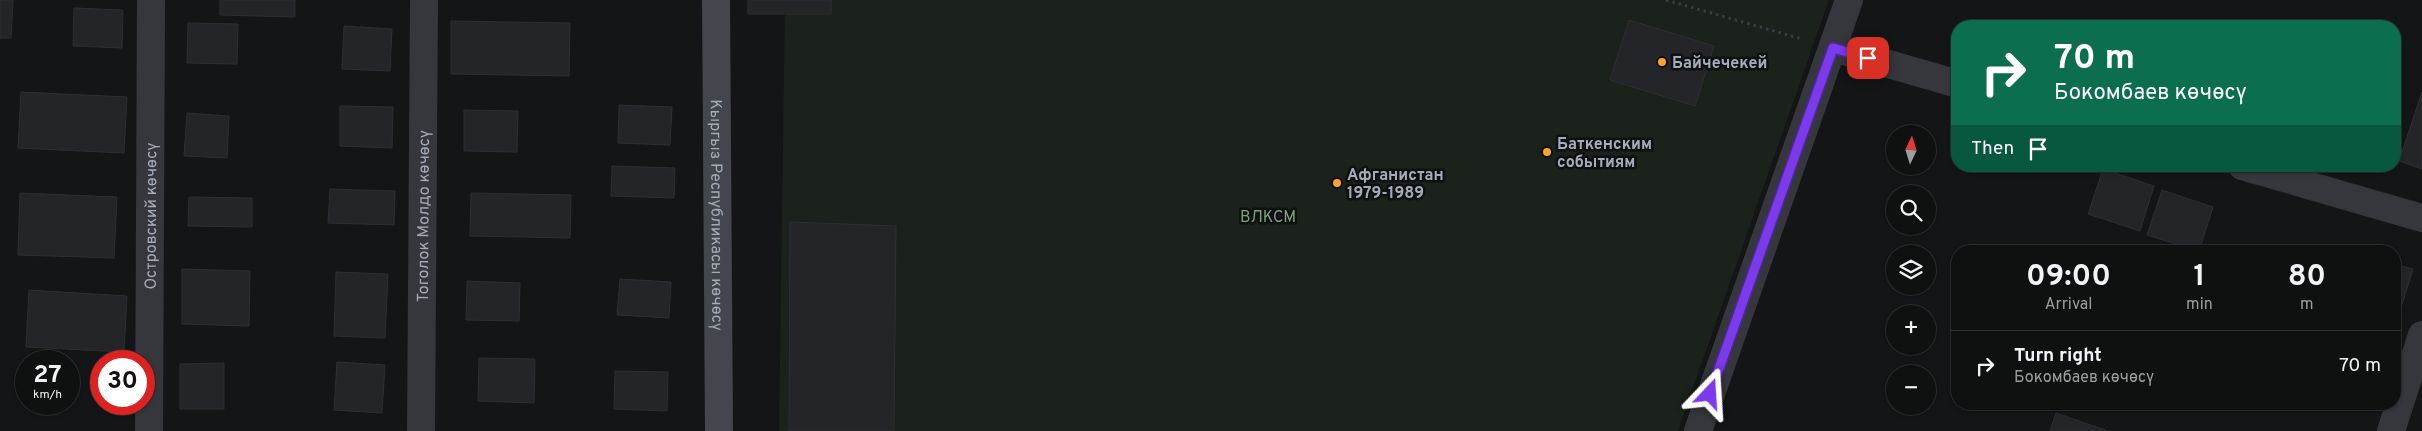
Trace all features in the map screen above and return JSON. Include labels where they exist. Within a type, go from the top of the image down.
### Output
[{"type":"main road","name":"Кыргыз Республикасы көчөсү","points":[[716,0],[720,431]]},
{"type":"street","name":"Островский көчөсү","points":[[149,431],[151,0]]},
{"type":"street","name":"Тоголок Молдо көчөсү","points":[[421,431],[424,0]]},
{"type":"street","points":[[1698,431],[1849,0]]},
{"type":"street","points":[[1833,48],[1951,82]]},
{"type":"street","points":[[2263,172],[2422,218]]},
{"type":"street","points":[[2401,400],[2422,335]]},
{"type":"street","points":[[2391,431],[2398,410]]},
{"type":"path","points":[[1666,0],[1833,48]]},
{"type":"green space","name":"ВЛКСМ","points":[[785,0],[1829,0],[1678,431],[779,431]]},
{"type":"building","points":[[0,0],[13,0],[11,38],[0,38]]},
{"type":"building","points":[[220,0],[295,0],[295,17],[220,15]]},
{"type":"building","points":[[748,0],[831,0],[831,14],[748,14]]},
{"type":"building","points":[[74,8],[123,10],[122,48],[73,46]]},
{"type":"building","name":"Байчечекей","points":[[1629,20],[1714,46],[1695,106],[1610,80]]},
{"type":"building","points":[[451,21],[570,23],[569,76],[451,74]]},
{"type":"building","points":[[188,23],[238,24],[237,64],[187,63]]},
{"type":"building","points":[[344,26],[392,29],[390,71],[342,69]]},
{"type":"building","points":[[21,92],[127,97],[124,153],[18,148]]},
{"type":"building","points":[[2422,92],[2422,169],[2401,162],[2401,155]]},
{"type":"building","points":[[619,105],[672,107],[670,145],[618,143]]},
{"type":"building","points":[[340,106],[393,107],[392,148],[340,146]]},
{"type":"building","points":[[464,110],[518,111],[517,152],[464,151]]},
{"type":"building","points":[[187,113],[229,116],[227,158],[184,156]]},
{"type":"building","points":[[612,166],[675,168],[674,198],[611,196]]},
{"type":"building","points":[[2102,172],[2112,172],[2154,186],[2140,231],[2088,214]]},
{"type":"building","points":[[330,189],[395,191],[394,225],[328,223]]},
{"type":"building","points":[[2162,190],[2213,207],[2201,245],[2180,245],[2147,235]]},
{"type":"building","points":[[20,193],[117,197],[114,258],[18,255]]},
{"type":"building","points":[[471,193],[571,195],[570,238],[470,236]]},
{"type":"building","points":[[189,197],[252,198],[252,227],[188,226]]},
{"type":"building","points":[[790,222],[896,226],[894,431],[789,431]]},
{"type":"building","points":[[2401,266],[2413,269],[2401,308]]},
{"type":"building","points":[[182,269],[250,271],[249,326],[182,324]]},
{"type":"building","points":[[336,272],[388,274],[385,338],[334,336]]},
{"type":"building","points":[[620,279],[671,282],[669,318],[617,315]]},
{"type":"building","points":[[467,281],[520,283],[519,321],[466,320]]},
{"type":"building","points":[[29,290],[127,296],[124,350],[26,347]]},
{"type":"building","points":[[479,358],[535,359],[534,403],[478,401]]},
{"type":"building","points":[[337,362],[385,365],[382,413],[334,410]]},
{"type":"building","points":[[224,363],[224,409],[180,409],[180,364]]},
{"type":"building","points":[[615,371],[668,372],[667,411],[614,409]]},
{"type":"building","points":[[2056,413],[2108,431],[2050,431]]},
{"type":"place","name":"Байчечекей","points":[[1662,62]]},
{"type":"place","name":"Баткенским событиям","points":[[1547,152]]},
{"type":"place","name":"Афганистан 1979-1989","points":[[1337,183]]},
{"type":"route","points":[[1710,394],[1833,48],[1868,58]]}]
